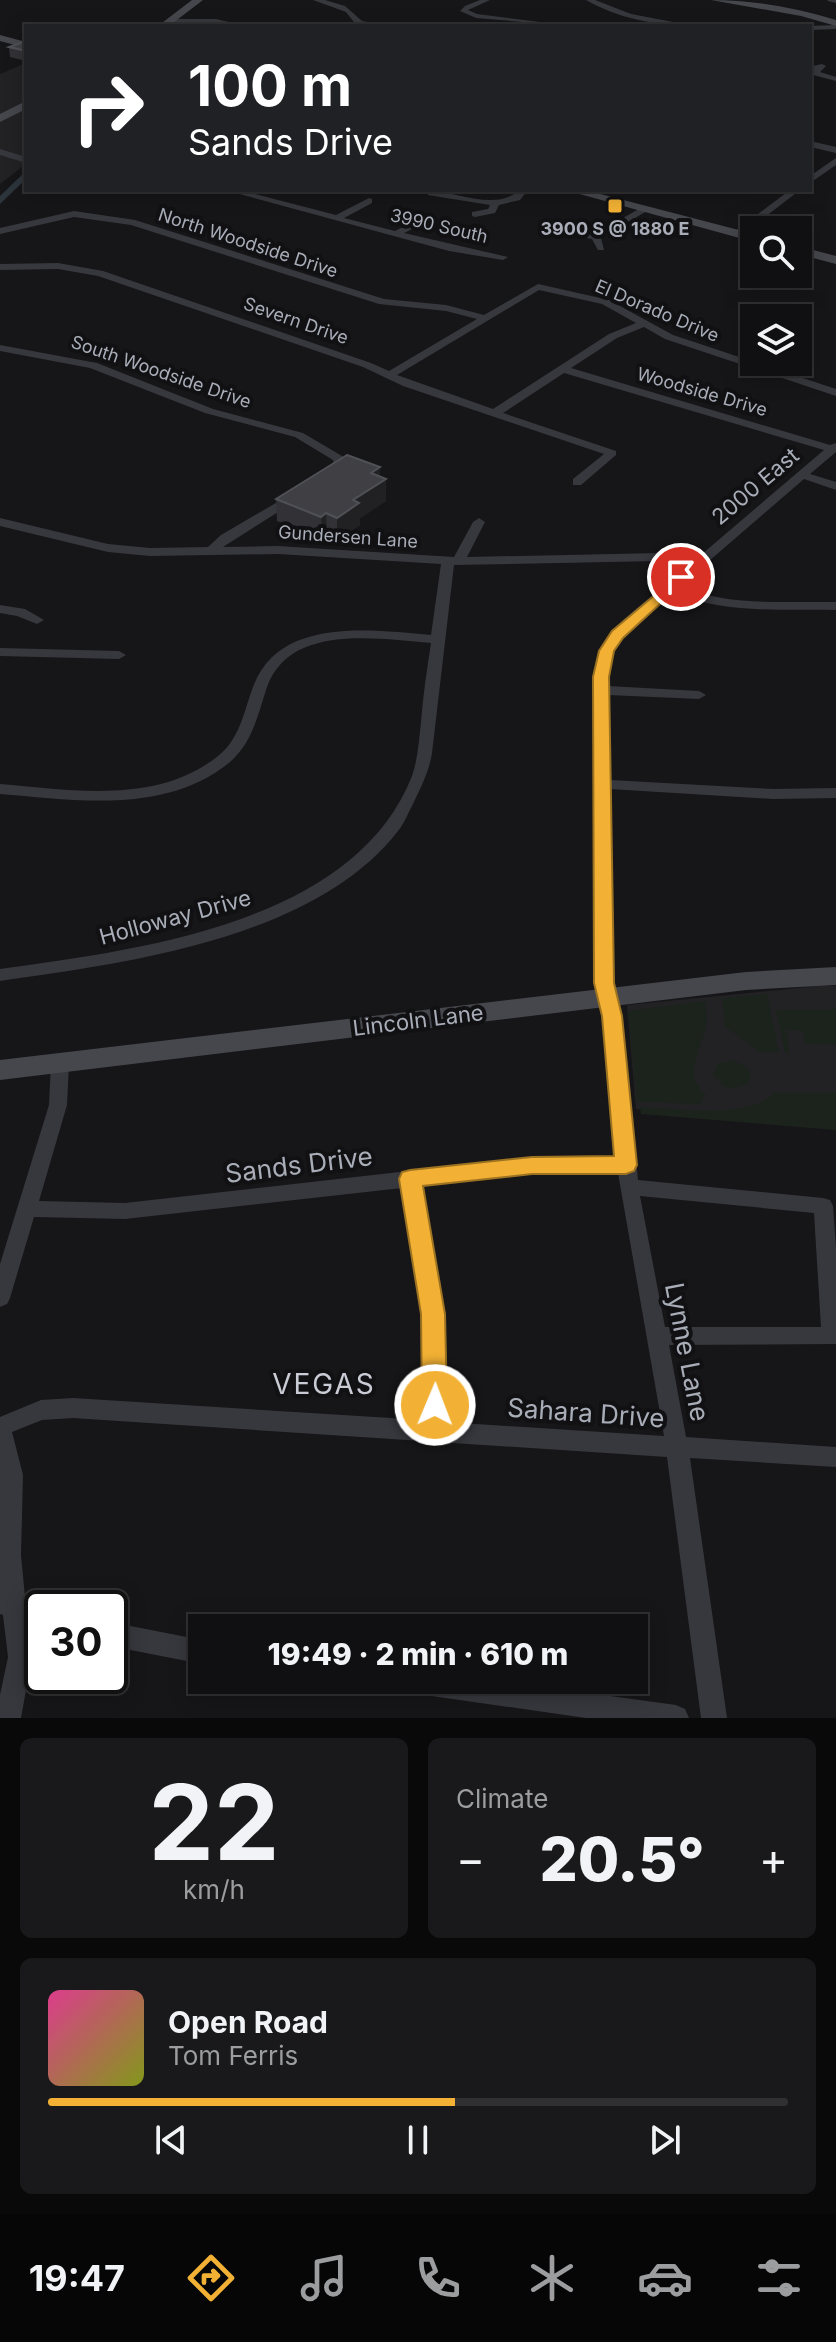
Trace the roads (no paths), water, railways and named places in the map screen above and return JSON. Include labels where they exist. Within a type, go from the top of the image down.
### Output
[{"type":"street","points":[[167,24],[198,0]]},
{"type":"street","points":[[316,0],[340,6],[361,24]]},
{"type":"street","points":[[487,0],[463,11],[476,16],[549,24]]},
{"type":"street","points":[[589,0],[629,16],[678,24]]},
{"type":"street","points":[[716,0],[802,13],[836,25]]},
{"type":"street","points":[[830,0],[836,1]]},
{"type":"street","points":[[167,24],[216,21],[231,24]]},
{"type":"street","points":[[812,28],[836,25]]},
{"type":"street","points":[[0,38],[24,44]]},
{"type":"street","points":[[822,66],[816,68],[816,73],[834,78]]},
{"type":"street","points":[[812,83],[834,78]]},
{"type":"street","points":[[0,119],[24,105]]},
{"type":"street","points":[[812,144],[836,150]]},
{"type":"street","points":[[0,152],[24,159]]},
{"type":"street","points":[[812,179],[836,161]]},
{"type":"street","name":"3990 South","points":[[237,192],[461,251],[503,257]]},
{"type":"street","points":[[431,193],[495,203],[511,200],[524,192]]},
{"type":"street","points":[[579,192],[740,235]]},
{"type":"street","points":[[737,234],[793,192]]},
{"type":"street","points":[[339,217],[369,201]]},
{"type":"street","points":[[475,214],[492,211],[495,203]]},
{"type":"street","points":[[558,231],[596,237],[644,209]]},
{"type":"street","name":"North Woodside Drive","points":[[0,231],[74,214],[132,222],[383,302],[446,308],[486,318]]},
{"type":"street","points":[[396,234],[429,217]]},
{"type":"street","points":[[596,237],[601,248]]},
{"type":"street","points":[[812,254],[836,260]]},
{"type":"street","name":"Severn Drive","points":[[0,267],[58,266],[100,273],[612,453],[577,482]]},
{"type":"street","name":"El Dorado Drive","points":[[390,375],[538,287],[605,302],[669,337],[836,393]]},
{"type":"street","points":[[495,413],[622,331],[645,323]]},
{"type":"street","name":"South Woodside Drive","points":[[0,348],[93,365],[209,411],[299,435],[333,453],[340,464],[318,481]]},
{"type":"street","name":"Woodside Drive","points":[[562,369],[834,448]]},
{"type":"street","name":"2000 East","points":[[607,997],[604,983],[601,784],[602,661],[612,640],[670,586],[834,448]]},
{"type":"street","points":[[802,475],[836,486]]},
{"type":"street","points":[[211,551],[225,538],[305,489]]},
{"type":"street","name":"Gundersen Lane","points":[[0,522],[127,551],[278,550],[453,560],[660,557],[696,564]]},
{"type":"street","name":"Holloway Drive","points":[[0,975],[101,960],[225,931],[305,898],[359,862],[396,823],[420,776],[436,639],[453,560],[479,522]]},
{"type":"street","points":[[670,586],[688,594],[740,604],[836,606]]},
{"type":"street","points":[[0,609],[20,612],[37,620]]},
{"type":"street","points":[[0,789],[102,797],[156,791],[185,781],[223,760],[240,743],[249,727],[262,679],[269,666],[289,650],[332,636],[436,639]]},
{"type":"street","points":[[0,652],[119,655]]},
{"type":"street","points":[[600,690],[699,695]]},
{"type":"street","points":[[601,784],[773,794],[836,793]]},
{"type":"street","name":"Lincoln Lane","points":[[0,1070],[761,979],[836,976]]},
{"type":"street","name":"Lynne Lane","points":[[607,997],[612,1016],[629,1187],[677,1448],[714,1718]]},
{"type":"street","points":[[0,1298],[61,1093],[60,1063]]},
{"type":"street","name":"Sands Drive","points":[[26,1209],[125,1211],[532,1166],[626,1165]]},
{"type":"street","points":[[410,1179],[433,1314],[434,1431]]},
{"type":"street","points":[[629,1187],[823,1206],[832,1336],[655,1336]]},
{"type":"street","name":"Sahara Drive","points":[[0,1427],[41,1410],[62,1408],[836,1457]]},
{"type":"street","points":[[0,1427],[12,1475],[6,1604],[20,1657],[8,1718]]},
{"type":"street","points":[[128,1638],[188,1649]]},
{"type":"street","points":[[504,1694],[676,1718]]},
{"type":"waterway","points":[[0,201],[24,176]]},
{"type":"place","name":"3900 S @ 1880 E","points":[[615,206]]},
{"type":"district","name":"VEGAS","points":[[324,1384]]}]
